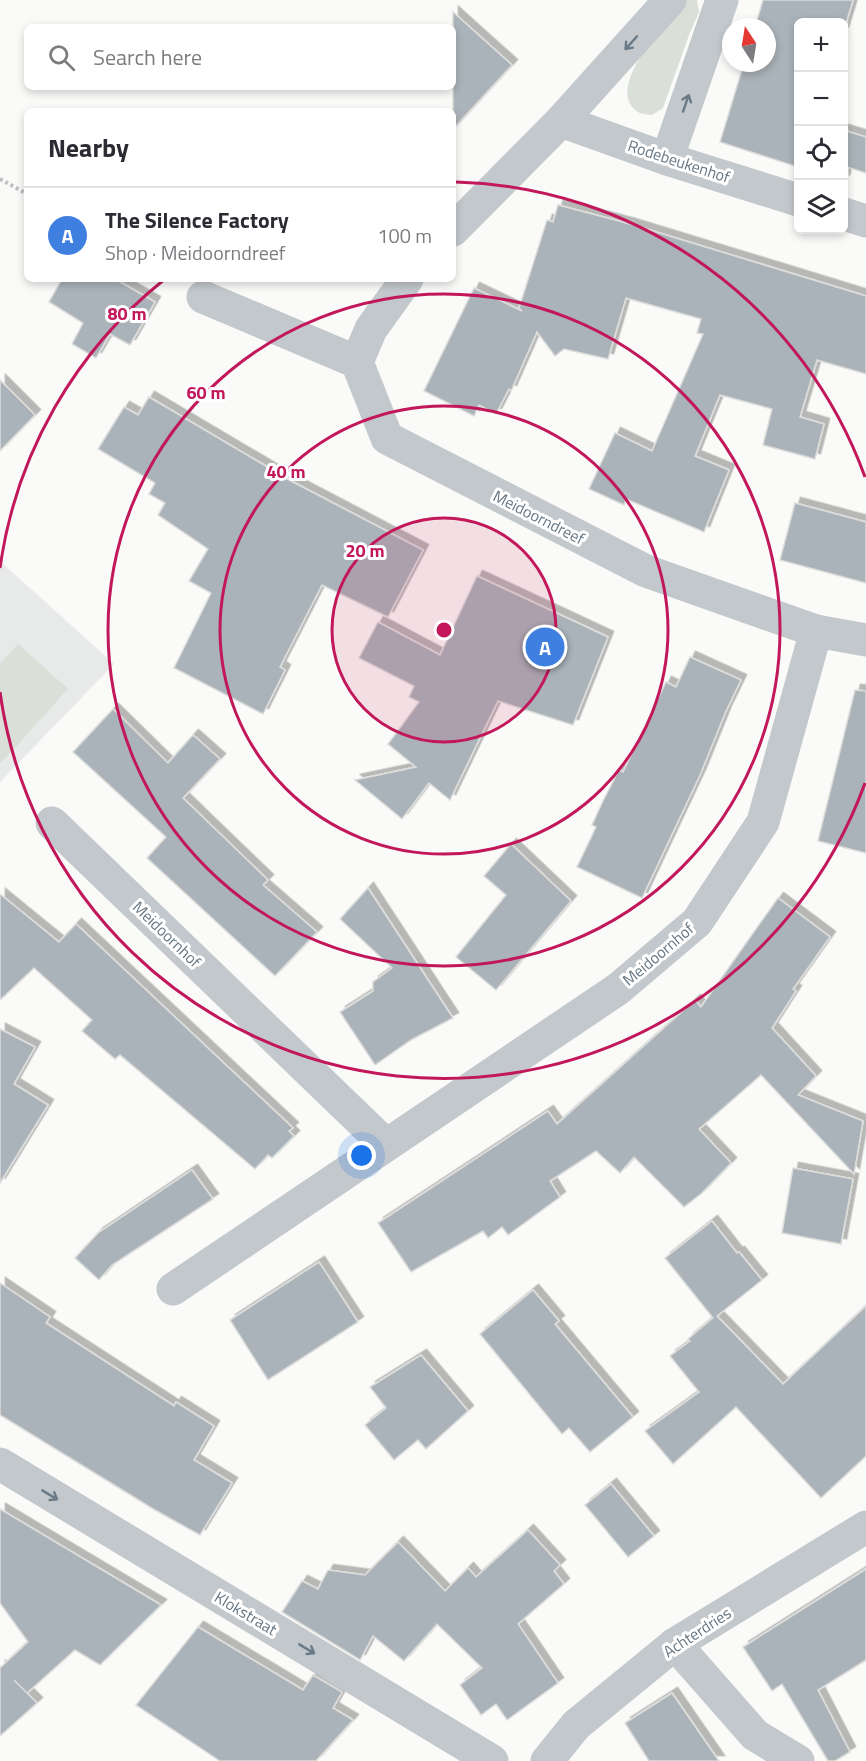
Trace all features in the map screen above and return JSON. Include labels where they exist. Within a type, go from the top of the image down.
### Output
[{"type":"street","points":[[456,227],[561,121],[670,0]]},
{"type":"street","points":[[667,159],[722,0]]},
{"type":"street","name":"Rodebeukenhof","points":[[561,121],[667,159],[794,199]]},
{"type":"street","points":[[848,216],[866,221]]},
{"type":"street","points":[[203,297],[357,362],[371,329],[405,282]]},
{"type":"street","name":"Meidoorndreef","points":[[357,362],[387,438],[646,571],[816,631],[866,640]]},
{"type":"street","name":"Meidoornhof","points":[[173,1289],[618,989],[697,922],[763,822],[816,631]]},
{"type":"street","name":"Meidoornhof","points":[[52,823],[386,1145]]},
{"type":"street","name":"Klokstraat","points":[[0,1464],[492,1761]]},
{"type":"street","name":"Achterdries","points":[[547,1761],[576,1725],[675,1644],[866,1527]]},
{"type":"street","points":[[675,1644],[755,1735],[798,1761]]},
{"type":"path","points":[[0,179],[24,192]]},
{"type":"shaded area","points":[[685,0],[697,0],[699,12],[663,108],[652,115],[639,113],[629,101],[628,87],[633,71],[642,54]]},
{"type":"shaded area","points":[[0,561],[114,664],[0,782]]},
{"type":"shaded area","points":[[18,644],[68,689],[0,764],[0,664]]},
{"type":"building","points":[[763,0],[853,0],[848,18],[794,18],[794,166],[720,142],[741,72],[776,72],[776,18],[758,18]]},
{"type":"building","points":[[453,12],[512,65],[456,126],[453,90],[456,90],[456,24],[453,24]]},
{"type":"building","points":[[848,132],[866,137],[866,173],[848,167]]},
{"type":"building","points":[[558,205],[630,224],[866,296],[866,374],[817,360],[800,417],[824,424],[815,459],[763,445],[772,409],[720,395],[695,456],[729,470],[704,532],[626,499],[624,505],[589,489],[615,433],[652,451],[703,334],[697,333],[701,319],[626,298],[608,359],[564,349],[555,356],[537,332],[511,391],[509,389],[496,414],[479,405],[474,416],[424,391],[474,288],[522,311],[519,308],[547,220],[553,222]]},
{"type":"building","points":[[60,282],[120,282],[155,302],[130,345],[110,334],[96,358],[72,344],[83,323],[49,302]]},
{"type":"building","points":[[0,380],[35,415],[0,451]]},
{"type":"building","points":[[149,397],[291,481],[423,550],[388,617],[322,585],[280,667],[285,670],[263,714],[174,668],[211,593],[189,581],[208,549],[158,515],[165,503],[149,494],[155,483],[98,449],[124,407],[138,415]]},
{"type":"building","points":[[795,503],[866,522],[866,583],[780,560]]},
{"type":"building","points":[[477,576],[608,637],[573,725],[498,701],[450,800],[429,783],[402,819],[355,780],[416,767],[388,744],[419,702],[409,697],[414,686],[359,658],[378,622],[440,655]]},
{"type":"building","points":[[690,657],[741,680],[700,775],[642,898],[577,867],[596,827],[592,825],[603,801],[619,770],[623,772],[666,682],[676,687]]},
{"type":"building","points":[[855,690],[866,691],[866,853],[818,841]]},
{"type":"building","points":[[113,709],[168,763],[193,735],[220,759],[183,798],[268,880],[263,885],[317,932],[275,976],[147,858],[166,837],[73,752]]},
{"type":"building","points":[[511,844],[571,901],[496,990],[456,957],[506,895],[484,876]]},
{"type":"building","points":[[368,888],[453,1018],[411,1040],[375,1065],[340,1012],[373,991],[373,982],[392,968],[340,919]]},
{"type":"building","points":[[0,894],[59,942],[76,924],[293,1128],[289,1131],[294,1136],[272,1158],[268,1155],[255,1169],[120,1055],[115,1059],[82,1031],[92,1020],[34,968],[0,1000]]},
{"type":"building","points":[[778,898],[830,937],[793,989],[796,991],[772,1028],[816,1076],[798,1095],[863,1121],[854,1174],[761,1075],[699,1129],[731,1163],[702,1193],[684,1207],[634,1157],[620,1173],[596,1151],[550,1181],[560,1197],[508,1235],[502,1227],[488,1238],[483,1231],[411,1272],[378,1223],[548,1111],[557,1124],[695,1000],[701,1007]]},
{"type":"building","points":[[0,1029],[35,1047],[14,1084],[48,1105],[0,1183]]},
{"type":"building","points":[[793,1168],[853,1179],[841,1244],[782,1233]]},
{"type":"building","points":[[192,1170],[213,1199],[112,1265],[99,1280],[75,1258],[98,1233]]},
{"type":"building","points":[[712,1221],[762,1280],[717,1316],[783,1384],[866,1306],[866,1456],[821,1498],[736,1407],[673,1464],[645,1431],[699,1392],[670,1356],[690,1341],[688,1339],[713,1318],[665,1258]]},
{"type":"building","points":[[319,1262],[358,1322],[268,1380],[230,1320]]},
{"type":"building","points":[[0,1283],[50,1317],[46,1323],[174,1406],[176,1402],[214,1426],[194,1460],[232,1483],[200,1535],[0,1415]]},
{"type":"building","points":[[533,1290],[559,1321],[555,1324],[633,1417],[590,1452],[569,1428],[562,1434],[480,1334]]},
{"type":"building","points":[[421,1355],[468,1411],[426,1449],[418,1440],[394,1460],[365,1425],[386,1408],[370,1387]]},
{"type":"building","points":[[611,1484],[654,1536],[628,1557],[585,1505]]},
{"type":"building","points":[[0,1509],[161,1605],[100,1665],[75,1650],[27,1693],[37,1703],[0,1736],[0,1666],[28,1642],[0,1603]]},
{"type":"building","points":[[528,1530],[560,1565],[554,1571],[564,1584],[518,1624],[558,1683],[507,1720],[496,1704],[481,1715],[460,1685],[482,1668],[437,1624],[404,1661],[373,1636],[360,1660],[282,1612],[302,1581],[318,1589],[328,1570],[365,1575],[398,1542],[445,1591],[468,1568],[476,1577]]},
{"type":"building","points":[[866,1569],[866,1660],[818,1690],[850,1752],[835,1761],[828,1761],[782,1684],[772,1691],[743,1647]]},
{"type":"building","points":[[198,1627],[303,1690],[313,1675],[342,1692],[333,1708],[353,1720],[316,1761],[220,1761],[136,1705]]},
{"type":"building","points":[[672,1693],[719,1761],[649,1761],[625,1723]]},
{"type":"place","name":"The Silence Factory","points":[[545,647]]}]
